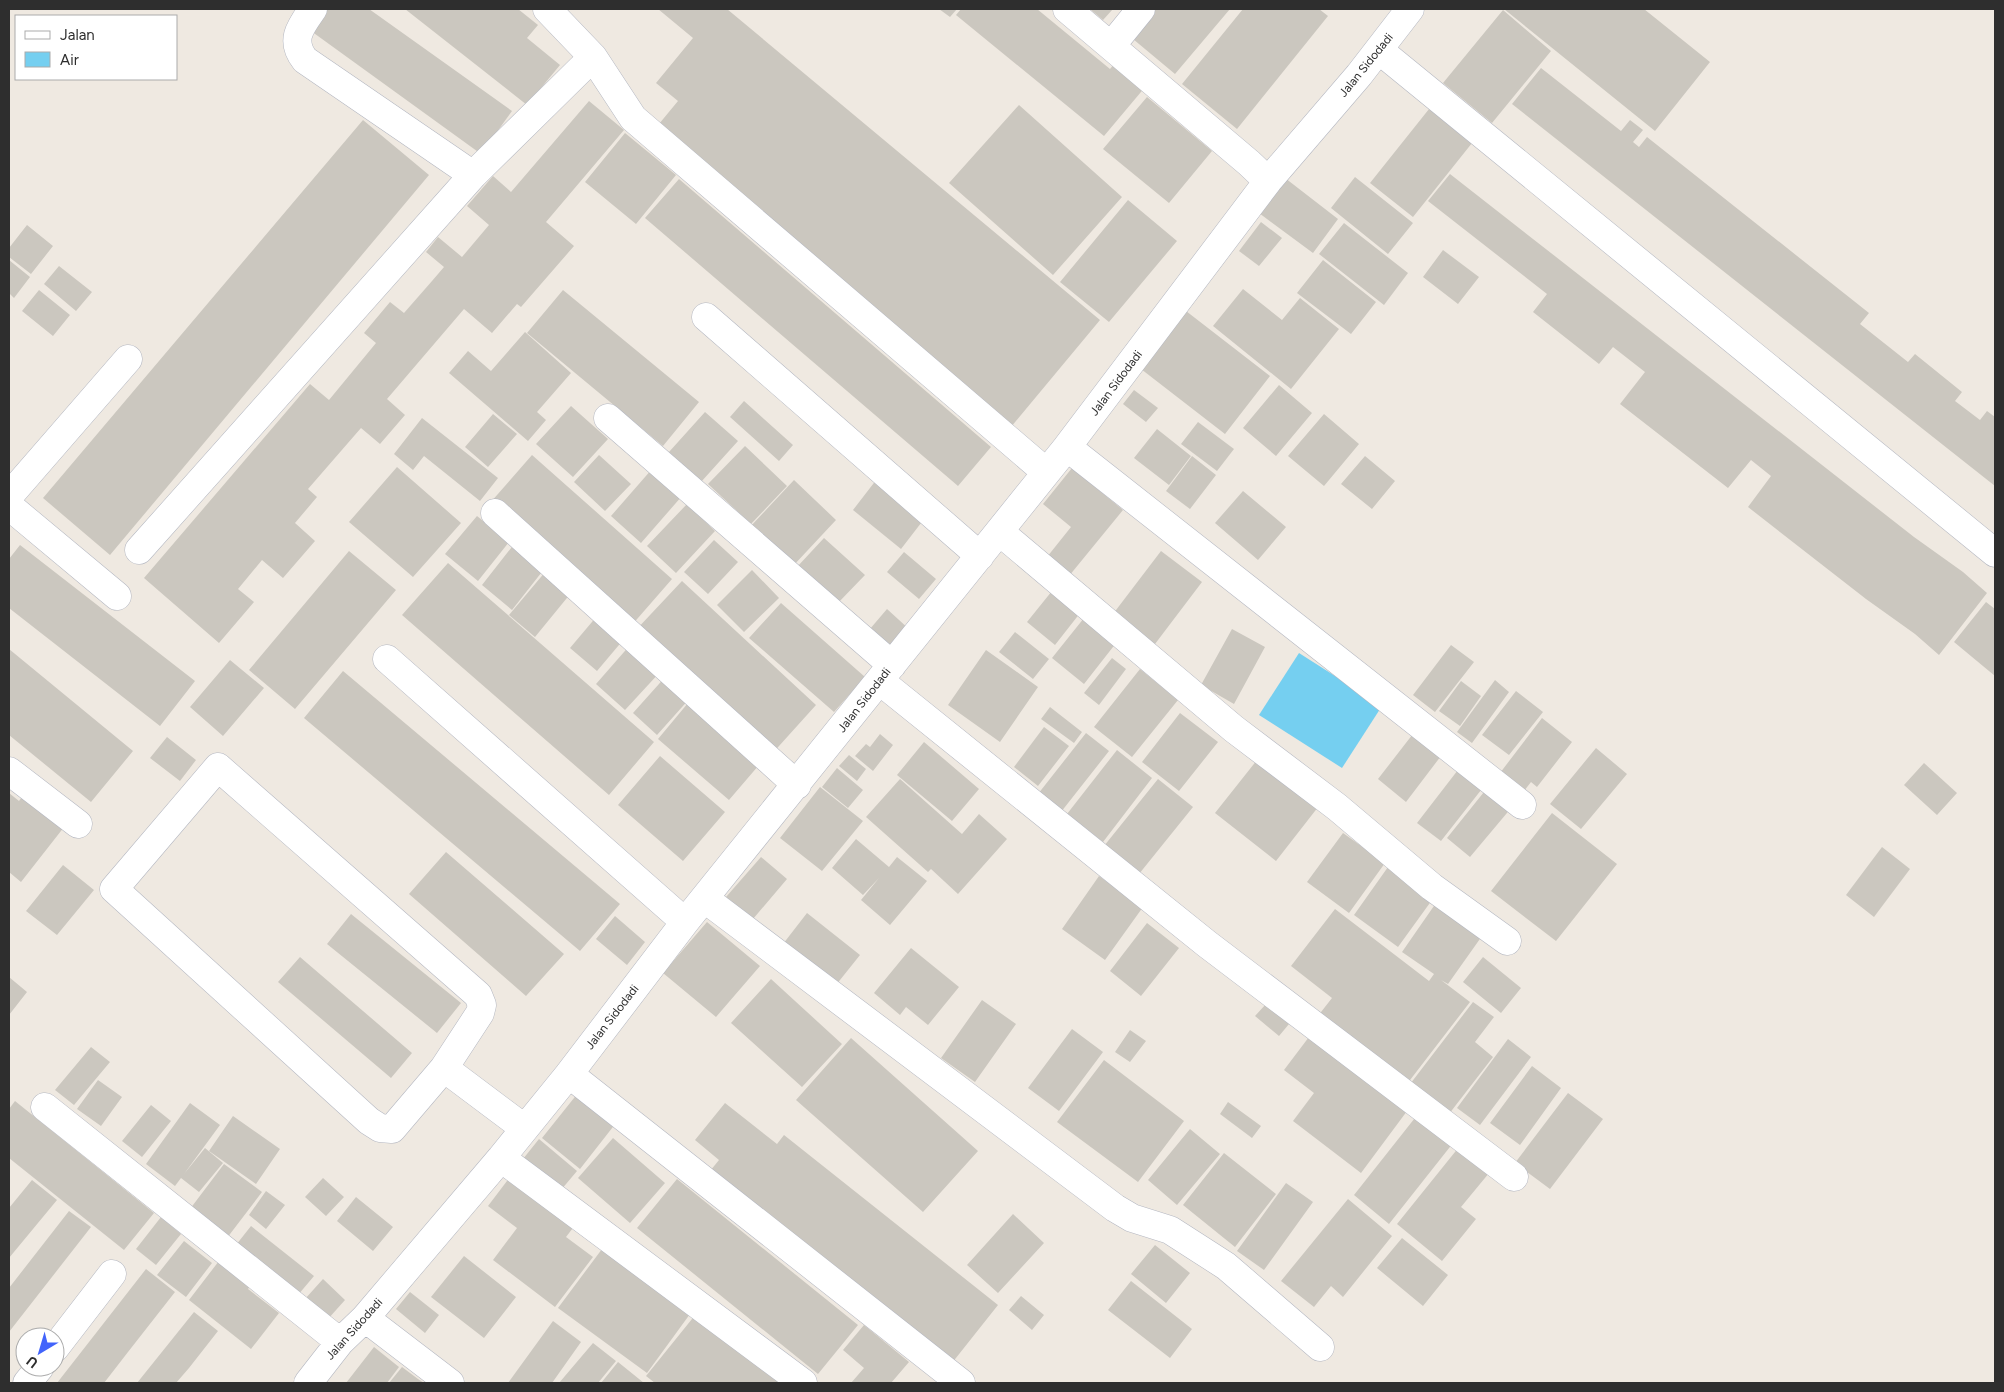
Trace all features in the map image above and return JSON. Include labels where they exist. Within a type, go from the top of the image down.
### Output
[{"type":"street","points":[[313,9],[299,29],[297,39],[299,54],[304,60],[473,175]]},
{"type":"street","points":[[547,9],[593,57],[633,118],[1046,472]]},
{"type":"street","points":[[1068,9],[1268,181]]},
{"type":"street","points":[[1111,46],[1141,9]]},
{"type":"street","name":"Jalan Sidodadi","points":[[308,1383],[340,1342],[365,1318],[501,1158],[569,1074],[685,922],[1067,447],[1268,181],[1379,50],[1410,9]]},
{"type":"street","points":[[1379,50],[1995,554]]},
{"type":"street","points":[[139,550],[473,175],[593,57]]},
{"type":"street","points":[[706,317],[980,556]]},
{"type":"street","points":[[9,496],[128,359]]},
{"type":"street","points":[[608,418],[886,673],[1207,944],[1514,1177]]},
{"type":"street","points":[[1067,447],[1522,805]]},
{"type":"street","points":[[9,506],[117,596]]},
{"type":"street","points":[[495,513],[797,785]]},
{"type":"street","points":[[1000,532],[1234,729],[1337,807],[1432,887],[1507,941]]},
{"type":"street","points":[[387,659],[685,922]]},
{"type":"street","points":[[218,767],[478,995],[482,1005],[480,1012],[444,1068],[392,1129],[380,1128],[369,1122],[114,889],[218,767]]},
{"type":"street","points":[[9,771],[78,824]]},
{"type":"street","points":[[705,899],[1115,1208],[1132,1218],[1170,1230],[1226,1266],[1320,1347]]},
{"type":"street","points":[[444,1068],[524,1128]]},
{"type":"street","points":[[569,1074],[961,1383]]},
{"type":"street","points":[[44,1107],[340,1342]]},
{"type":"street","points":[[501,1158],[803,1383]]},
{"type":"street","points":[[65,1335],[112,1274]]},
{"type":"street","points":[[365,1318],[450,1383]]},
{"type":"water","points":[[1299,653],[1382,706],[1342,768],[1259,715]]},
{"type":"building","points":[[327,9],[369,9],[512,111],[481,154],[311,31]]},
{"type":"building","points":[[405,9],[518,9],[538,25],[527,38],[560,65],[527,105]]},
{"type":"building","points":[[658,9],[727,9],[1100,320],[1011,427],[654,130],[678,101],[656,83],[693,38]]},
{"type":"building","points":[[939,9],[957,9],[950,17]]},
{"type":"building","points":[[961,9],[1037,9],[1110,69],[1116,62],[1146,86],[1104,136],[956,15]]},
{"type":"building","points":[[1090,9],[1113,9],[1103,20]]},
{"type":"building","points":[[1148,9],[1230,9],[1175,74],[1127,34]]},
{"type":"building","points":[[1243,9],[1319,9],[1328,16],[1237,129],[1182,84]]},
{"type":"building","points":[[1504,9],[1644,9],[1710,62],[1655,131]]},
{"type":"building","points":[[1503,10],[1551,51],[1492,123],[1443,83]]},
{"type":"building","points":[[1541,68],[1621,131],[1630,120],[1643,130],[1633,142],[1639,147],[1647,137],[1869,313],[1860,324],[1908,362],[1915,354],[1962,392],[1955,401],[1980,420],[1987,411],[1995,417],[1995,486],[1512,104]]},
{"type":"building","points":[[1147,97],[1212,151],[1169,203],[1103,149]]},
{"type":"building","points":[[1437,99],[1480,133],[1413,217],[1370,183]]},
{"type":"building","points":[[589,101],[624,130],[546,222],[574,246],[521,307],[517,304],[492,333],[464,309],[387,399],[405,415],[380,444],[361,428],[308,489],[317,497],[295,523],[315,541],[283,578],[262,560],[238,589],[254,602],[219,643],[144,578],[310,384],[329,400],[376,343],[364,333],[390,302],[404,313],[432,281],[444,267],[426,252],[438,237],[462,257],[489,225],[467,206],[493,176],[511,192]]},
{"type":"building","points":[[1019,105],[1122,197],[1053,275],[949,183]]},
{"type":"building","points":[[363,120],[429,175],[110,555],[43,498]]},
{"type":"building","points":[[625,133],[676,175],[636,224],[585,182]]},
{"type":"building","points":[[1450,174],[1914,537],[1963,572],[1987,593],[1939,655],[1915,634],[1866,599],[1748,507],[1771,476],[1751,460],[1728,488],[1620,404],[1645,372],[1613,347],[1599,364],[1533,312],[1547,294],[1428,201]]},
{"type":"building","points":[[1355,177],[1413,223],[1388,254],[1331,208]]},
{"type":"building","points":[[1285,178],[1338,219],[1313,253],[1259,213]]},
{"type":"building","points":[[679,179],[991,447],[958,486],[645,218]]},
{"type":"building","points":[[1128,200],[1177,241],[1109,322],[1060,282]]},
{"type":"building","points":[[1261,222],[1282,238],[1259,266],[1239,251]]},
{"type":"building","points":[[1344,223],[1408,273],[1384,305],[1319,254]]},
{"type":"building","points":[[27,225],[53,246],[31,274],[9,257],[9,248]]},
{"type":"building","points":[[1443,250],[1479,277],[1458,304],[1423,277]]},
{"type":"building","points":[[9,260],[30,277],[14,298],[9,293]]},
{"type":"building","points":[[1323,260],[1376,302],[1351,334],[1297,293]]},
{"type":"building","points":[[59,266],[92,292],[76,311],[44,284]]},
{"type":"building","points":[[1243,289],[1282,320],[1300,298],[1339,329],[1291,389],[1213,326]]},
{"type":"building","points":[[39,290],[70,315],[53,336],[22,311]]},
{"type":"building","points":[[563,290],[699,402],[663,446],[527,333]]},
{"type":"building","points":[[1186,311],[1270,376],[1225,434],[1141,369]]},
{"type":"building","points":[[525,332],[571,373],[537,412],[546,420],[528,441],[449,373],[468,351],[491,371]]},
{"type":"building","points":[[1279,385],[1312,413],[1276,456],[1243,428]]},
{"type":"building","points":[[1134,390],[1158,408],[1146,422],[1123,404]]},
{"type":"building","points":[[744,401],[793,445],[779,461],[730,417]]},
{"type":"building","points":[[571,406],[608,439],[573,477],[536,444]]},
{"type":"building","points":[[705,412],[738,441],[701,482],[669,452]]},
{"type":"building","points":[[493,414],[517,434],[488,467],[465,447]]},
{"type":"building","points":[[1324,414],[1359,444],[1324,486],[1288,456]]},
{"type":"building","points":[[422,418],[498,478],[480,501],[424,456],[413,470],[394,454]]},
{"type":"building","points":[[1198,422],[1234,449],[1217,471],[1181,444]]},
{"type":"building","points":[[1157,429],[1191,456],[1169,485],[1134,458]]},
{"type":"building","points":[[745,446],[787,486],[751,524],[708,484]]},
{"type":"building","points":[[532,455],[672,579],[631,626],[490,503]]},
{"type":"building","points":[[599,455],[631,484],[605,511],[574,482]]},
{"type":"building","points":[[1192,456],[1216,475],[1190,509],[1166,491]]},
{"type":"building","points":[[1365,456],[1395,481],[1372,509],[1341,484]]},
{"type":"building","points":[[397,467],[461,523],[413,577],[349,522]]},
{"type":"building","points":[[1072,468],[1123,510],[1069,576],[1047,557],[1071,527],[1043,504]]},
{"type":"building","points":[[652,469],[682,496],[641,543],[611,516]]},
{"type":"building","points":[[880,475],[928,514],[901,549],[853,510]]},
{"type":"building","points":[[794,480],[836,520],[793,566],[750,527]]},
{"type":"building","points":[[1243,491],[1286,527],[1258,560],[1215,523]]},
{"type":"building","points":[[687,504],[715,531],[676,573],[647,546]]},
{"type":"building","points":[[477,516],[509,542],[478,581],[445,554]]},
{"type":"building","points":[[824,538],[865,575],[837,604],[797,567]]},
{"type":"building","points":[[714,540],[738,562],[708,594],[684,572]]},
{"type":"building","points":[[515,543],[545,568],[512,610],[482,585]]},
{"type":"building","points":[[20,545],[195,681],[160,726],[9,608],[9,559]]},
{"type":"building","points":[[349,551],[396,590],[295,709],[249,670]]},
{"type":"building","points":[[1161,551],[1202,582],[1155,644],[1113,614]]},
{"type":"building","points":[[904,552],[936,579],[919,599],[887,572]]},
{"type":"building","points":[[448,563],[654,742],[609,795],[402,615]]},
{"type":"building","points":[[752,570],[779,598],[744,632],[717,605]]},
{"type":"building","points":[[546,571],[571,593],[535,637],[509,615]]},
{"type":"building","points":[[682,581],[816,705],[770,756],[635,631]]},
{"type":"building","points":[[1056,586],[1084,608],[1055,645],[1027,622]]},
{"type":"building","points":[[1986,602],[1995,609],[1995,676],[1954,642]]},
{"type":"building","points":[[781,603],[865,677],[834,712],[749,638]]},
{"type":"building","points":[[887,609],[910,630],[887,656],[864,636]]},
{"type":"building","points":[[1088,613],[1120,638],[1084,684],[1052,658]]},
{"type":"building","points":[[597,616],[624,639],[597,671],[570,648]]},
{"type":"building","points":[[1232,629],[1265,647],[1234,704],[1201,685]]},
{"type":"building","points":[[1015,632],[1049,659],[1033,679],[999,652]]},
{"type":"building","points":[[631,644],[661,671],[625,710],[596,684]]},
{"type":"building","points":[[1451,645],[1474,662],[1435,712],[1413,695]]},
{"type":"building","points":[[9,649],[133,751],[91,802],[9,735]]},
{"type":"building","points":[[986,650],[1038,687],[1000,742],[948,705]]},
{"type":"building","points":[[1112,658],[1126,669],[1099,705],[1084,693]]},
{"type":"building","points":[[230,660],[264,688],[223,736],[190,707]]},
{"type":"building","points":[[1140,669],[1178,700],[1132,757],[1094,727]]},
{"type":"building","points":[[343,671],[620,904],[580,951],[304,718]]},
{"type":"building","points":[[667,675],[691,697],[657,735],[633,713]]},
{"type":"building","points":[[1495,680],[1509,692],[1472,743],[1457,732]]},
{"type":"building","points":[[1461,681],[1481,696],[1460,726],[1439,711]]},
{"type":"building","points":[[1516,691],[1543,712],[1509,755],[1482,735]]},
{"type":"building","points":[[693,697],[765,758],[729,800],[658,739]]},
{"type":"building","points":[[1050,707],[1082,732],[1074,743],[1041,719]]},
{"type":"building","points":[[1180,713],[1218,742],[1179,791],[1142,762]]},
{"type":"building","points":[[1542,718],[1572,742],[1537,787],[1531,782],[1524,791],[1500,773]]},
{"type":"building","points":[[1044,727],[1069,746],[1038,786],[1014,767]]},
{"type":"building","points":[[1416,730],[1444,752],[1406,802],[1378,779]]},
{"type":"building","points":[[1086,733],[1109,751],[1061,812],[1038,794]]},
{"type":"building","points":[[880,734],[893,745],[873,771],[855,756],[866,744],[870,747]]},
{"type":"building","points":[[167,737],[196,760],[180,781],[150,758]]},
{"type":"building","points":[[924,742],[979,789],[952,821],[897,775]]},
{"type":"building","points":[[1596,748],[1627,774],[1581,829],[1550,804]]},
{"type":"building","points":[[1117,750],[1152,778],[1103,842],[1067,814]]},
{"type":"building","points":[[849,755],[866,769],[857,781],[839,766]]},
{"type":"building","points":[[1261,755],[1322,802],[1276,861],[1215,813]]},
{"type":"building","points":[[660,756],[725,812],[683,861],[618,805]]},
{"type":"building","points":[[1924,763],[1957,793],[1937,815],[1904,785]]},
{"type":"building","points":[[1461,766],[1485,785],[1441,841],[1417,823]]},
{"type":"building","points":[[837,768],[863,790],[848,808],[822,787]]},
{"type":"building","points":[[900,779],[962,834],[979,814],[1007,839],[958,894],[931,869],[928,872],[866,817]]},
{"type":"building","points":[[1158,779],[1193,807],[1139,874],[1104,846]]},
{"type":"building","points":[[820,787],[863,821],[822,871],[780,838]]},
{"type":"building","points":[[1488,787],[1512,807],[1470,857],[1447,838]]},
{"type":"building","points":[[27,790],[68,822],[21,882],[9,872],[9,793],[19,801]]},
{"type":"building","points":[[1552,813],[1617,864],[1556,941],[1491,891]]},
{"type":"building","points":[[1343,833],[1385,863],[1349,913],[1307,882]]},
{"type":"building","points":[[856,839],[889,867],[897,857],[927,881],[890,925],[861,900],[879,878],[863,895],[832,868]]},
{"type":"building","points":[[1882,847],[1910,869],[1874,917],[1846,895]]},
{"type":"building","points":[[446,852],[564,954],[526,996],[409,894]]},
{"type":"building","points":[[761,857],[787,879],[753,919],[726,897]]},
{"type":"building","points":[[63,865],[94,890],[57,935],[26,911]]},
{"type":"building","points":[[1388,867],[1432,900],[1398,947],[1354,915]]},
{"type":"building","points":[[1099,876],[1143,907],[1105,960],[1062,929]]},
{"type":"building","points":[[1436,903],[1482,936],[1448,984],[1441,980],[1470,1002],[1407,1084],[1314,1021],[1332,998],[1291,966],[1335,909],[1429,981],[1434,974],[1402,952]]},
{"type":"building","points":[[807,913],[860,955],[836,985],[783,944]]},
{"type":"building","points":[[351,914],[461,1003],[437,1033],[327,944]]},
{"type":"building","points":[[615,916],[645,942],[627,965],[596,939]]},
{"type":"building","points":[[707,922],[760,966],[716,1017],[663,973]]},
{"type":"building","points":[[1147,923],[1179,948],[1141,996],[1110,971]]},
{"type":"building","points":[[911,948],[959,987],[928,1025],[906,1007],[900,1015],[874,993]]},
{"type":"building","points":[[300,957],[412,1053],[391,1078],[278,982]]},
{"type":"building","points":[[1483,957],[1521,988],[1501,1013],[1463,982]]},
{"type":"building","points":[[9,977],[27,992],[9,1015]]},
{"type":"building","points":[[771,979],[842,1044],[802,1087],[731,1023]]},
{"type":"building","points":[[982,1000],[1016,1024],[975,1082],[941,1058]]},
{"type":"building","points":[[1473,1002],[1494,1017],[1475,1042],[1493,1057],[1449,1114],[1404,1092]]},
{"type":"building","points":[[1266,1004],[1289,1024],[1279,1036],[1255,1016]]},
{"type":"building","points":[[1072,1029],[1103,1052],[1059,1111],[1028,1088]]},
{"type":"building","points":[[1315,1029],[1413,1103],[1361,1173],[1293,1121],[1314,1093],[1284,1070]]},
{"type":"building","points":[[1130,1030],[1146,1041],[1130,1062],[1115,1052]]},
{"type":"building","points":[[851,1038],[978,1151],[923,1212],[796,1100]]},
{"type":"building","points":[[1508,1039],[1531,1057],[1480,1125],[1457,1108]]},
{"type":"building","points":[[91,1047],[110,1062],[74,1105],[55,1090]]},
{"type":"building","points":[[1104,1060],[1184,1121],[1138,1182],[1057,1122]]},
{"type":"building","points":[[1532,1066],[1561,1088],[1520,1145],[1490,1123]]},
{"type":"building","points":[[98,1080],[122,1097],[101,1126],[77,1109]]},
{"type":"building","points":[[578,1093],[616,1123],[580,1169],[542,1138]]},
{"type":"building","points":[[1568,1093],[1603,1119],[1550,1189],[1515,1163]]},
{"type":"building","points":[[15,1101],[154,1213],[124,1250],[9,1158],[9,1109]]},
{"type":"building","points":[[1228,1102],[1261,1126],[1252,1138],[1220,1114]]},
{"type":"building","points":[[190,1103],[220,1125],[184,1174],[205,1148],[223,1163],[199,1192],[181,1178],[175,1186],[146,1164]]},
{"type":"building","points":[[725,1103],[777,1144],[784,1135],[998,1305],[948,1368],[706,1176],[719,1160],[695,1140]]},
{"type":"building","points":[[151,1105],[171,1121],[142,1157],[122,1141]]},
{"type":"building","points":[[1422,1109],[1457,1138],[1389,1224],[1354,1195]]},
{"type":"building","points":[[233,1116],[280,1149],[256,1184],[209,1151]]},
{"type":"building","points":[[1190,1129],[1220,1154],[1177,1205],[1148,1180]]},
{"type":"building","points":[[613,1138],[665,1183],[630,1223],[578,1178]]},
{"type":"building","points":[[539,1139],[577,1171],[561,1190],[523,1159]]},
{"type":"building","points":[[1459,1147],[1494,1167],[1461,1207],[1476,1219],[1442,1261],[1397,1224]]},
{"type":"building","points":[[1224,1153],[1276,1194],[1235,1247],[1183,1205]]},
{"type":"building","points":[[224,1164],[262,1192],[227,1238],[190,1209]]},
{"type":"building","points":[[510,1177],[579,1220],[566,1237],[593,1257],[555,1307],[493,1260],[517,1228],[488,1206]]},
{"type":"building","points":[[323,1178],[344,1197],[326,1216],[305,1197]]},
{"type":"building","points":[[677,1179],[858,1325],[818,1374],[637,1228]]},
{"type":"building","points":[[32,1180],[57,1200],[9,1258],[9,1208]]},
{"type":"building","points":[[1286,1183],[1313,1202],[1264,1270],[1237,1251]]},
{"type":"building","points":[[266,1191],[285,1205],[266,1229],[249,1215]]},
{"type":"building","points":[[356,1197],[393,1227],[373,1251],[337,1221]]},
{"type":"building","points":[[1348,1199],[1392,1236],[1343,1297],[1331,1286],[1314,1307],[1281,1281]]},
{"type":"building","points":[[69,1211],[91,1227],[9,1332],[9,1288]]},
{"type":"building","points":[[1013,1214],[1044,1243],[998,1293],[967,1265]]},
{"type":"building","points":[[161,1217],[181,1234],[156,1265],[136,1249]]},
{"type":"building","points":[[251,1226],[314,1276],[298,1295],[236,1245]]},
{"type":"building","points":[[1402,1238],[1448,1275],[1423,1306],[1377,1268]]},
{"type":"building","points":[[184,1241],[212,1263],[186,1297],[157,1275]]},
{"type":"building","points":[[1155,1245],[1190,1273],[1166,1303],[1131,1274]]},
{"type":"building","points":[[602,1249],[690,1314],[647,1373],[558,1308]]},
{"type":"building","points":[[464,1256],[516,1297],[484,1338],[431,1297]]},
{"type":"building","points":[[222,1257],[253,1282],[248,1289],[279,1313],[251,1349],[189,1300]]},
{"type":"building","points":[[146,1269],[175,1292],[104,1383],[57,1383],[62,1377],[65,1377],[65,1373]]},
{"type":"building","points":[[323,1279],[345,1300],[328,1319],[305,1299]]},
{"type":"building","points":[[1131,1281],[1192,1329],[1170,1358],[1108,1310]]},
{"type":"building","points":[[410,1292],[439,1315],[425,1333],[396,1309]]},
{"type":"building","points":[[1021,1296],[1044,1315],[1032,1330],[1009,1310]]},
{"type":"building","points":[[194,1312],[218,1331],[189,1368],[176,1383],[137,1383]]},
{"type":"building","points":[[696,1314],[782,1383],[655,1383],[646,1376]]},
{"type":"building","points":[[553,1321],[581,1342],[552,1383],[508,1383]]},
{"type":"building","points":[[864,1325],[909,1362],[891,1383],[851,1383],[864,1368],[843,1350]]},
{"type":"building","points":[[593,1343],[616,1361],[598,1383],[559,1383]]},
{"type":"building","points":[[374,1347],[399,1367],[387,1383],[346,1383]]},
{"type":"building","points":[[618,1362],[644,1383],[601,1383]]},
{"type":"building","points":[[402,1367],[418,1379],[424,1383],[389,1383]]}]
